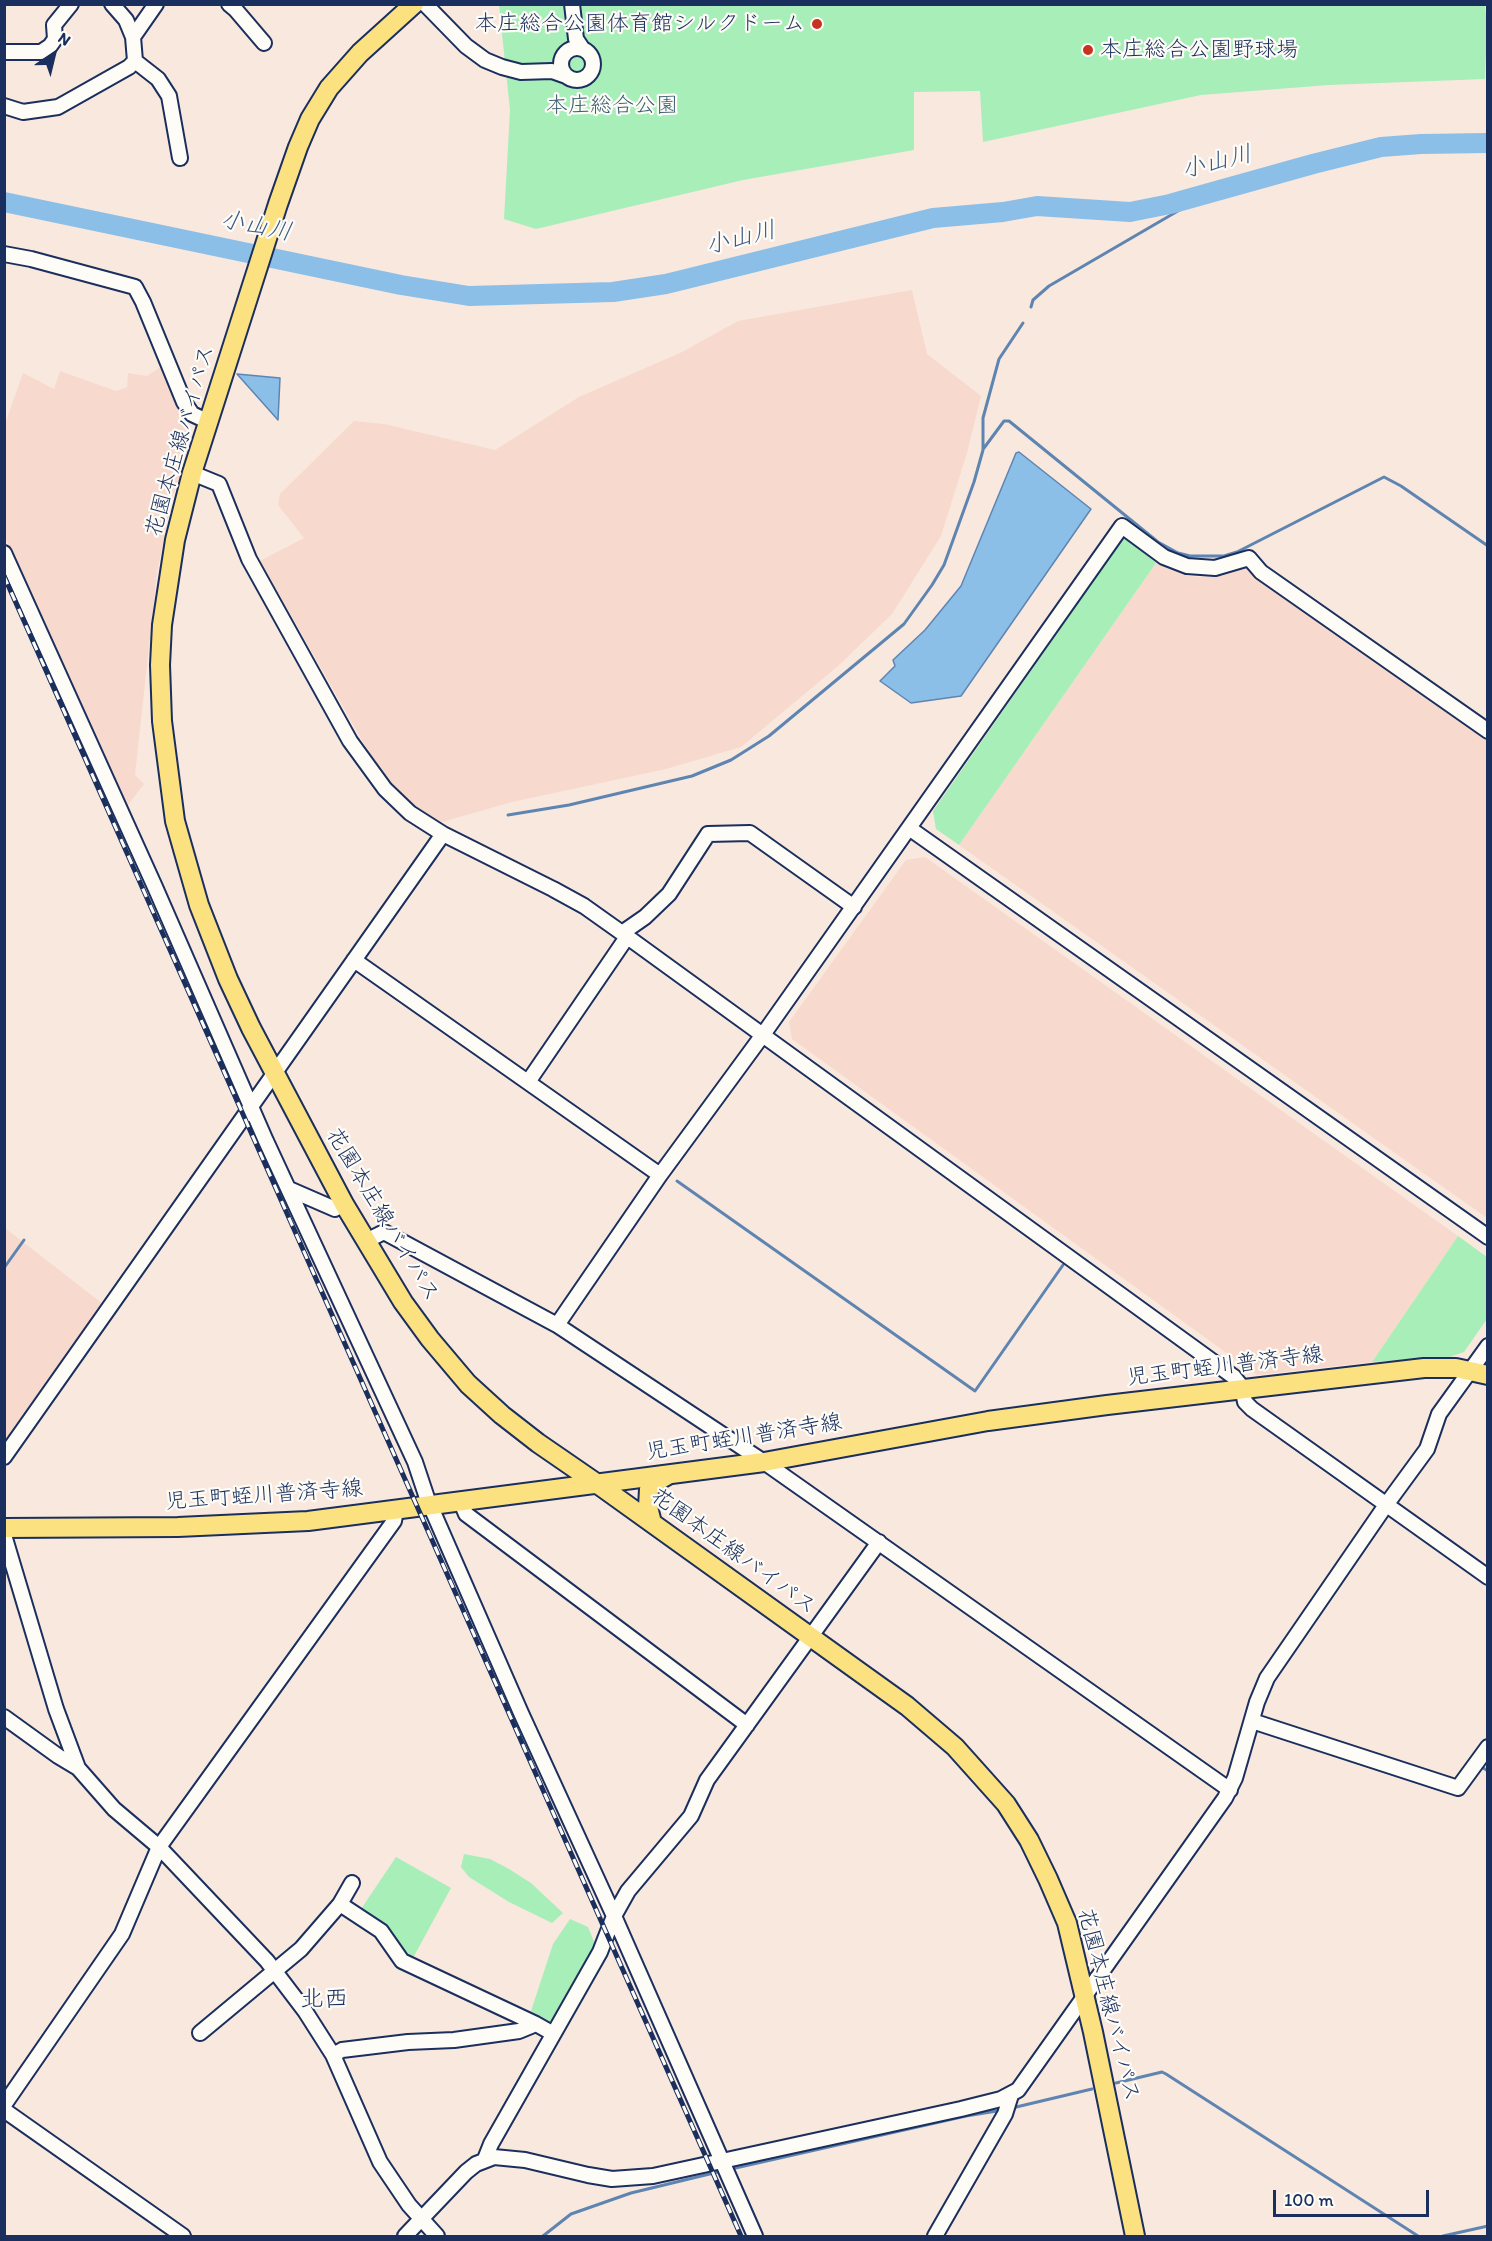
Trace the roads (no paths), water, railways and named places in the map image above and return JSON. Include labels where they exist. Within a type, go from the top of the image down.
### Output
[{"type":"main road","name":"花園本庄線バイパス","points":[[414,4],[360,53],[329,88],[309,119],[277,207],[192,472],[175,540],[162,626],[160,665],[162,721],[175,821],[199,905],[228,979],[344,1204],[416,1320],[468,1384],[502,1415],[548,1450],[907,1706],[955,1747],[1006,1804],[1029,1840],[1067,1923],[1135,2236]]},
{"type":"main road","name":"児玉町蛭川普済寺線","points":[[4,1528],[260,1524],[396,1510],[764,1462],[988,1420],[1424,1368],[1479,1372]]},
{"type":"main road","points":[[546,1490],[554,1476],[548,1450]]},
{"type":"main road","points":[[652,1523],[648,1507],[649,1489],[668,1475]]},
{"type":"street","points":[[4,52],[41,52],[50,46],[55,39],[54,26],[70,4]]},
{"type":"street","points":[[112,4],[126,20],[133,37],[135,61],[158,79],[169,96],[180,158]]},
{"type":"street","points":[[133,37],[156,4]]},
{"type":"street","points":[[229,4],[264,43]]},
{"type":"street","points":[[425,4],[466,46],[485,60],[502,67],[521,72],[556,66],[561,67],[566,76],[576,81],[582,80],[591,74],[593,58],[576,45]]},
{"type":"street","points":[[572,4],[576,45]]},
{"type":"street","points":[[556,66],[563,56],[576,45]]},
{"type":"street","points":[[4,106],[23,112],[57,106],[129,67],[135,61]]},
{"type":"street","points":[[4,254],[32,259],[135,287],[184,402],[192,414],[209,422]]},
{"type":"street","points":[[192,472],[219,484],[240,541],[360,756],[405,809],[443,834],[584,906],[1234,1377],[1243,1389],[1245,1402],[1252,1409],[1488,1576]]},
{"type":"street","points":[[557,1325],[660,1175],[854,907],[1122,526],[1164,557],[1187,566],[1215,567],[1249,558],[1262,572],[1488,731]]},
{"type":"street","points":[[4,553],[159,897],[250,1107],[415,1462],[430,1504],[520,1713],[614,1916],[755,2236]]},
{"type":"street","points":[[909,828],[1488,1237]]},
{"type":"street","points":[[528,1082],[624,935],[669,894],[708,834],[750,833],[854,907]]},
{"type":"street","points":[[4,1457],[443,834]]},
{"type":"street","points":[[354,960],[660,1175]]},
{"type":"street","points":[[289,1189],[335,1209],[344,1204]]},
{"type":"street","points":[[366,1241],[384,1232],[557,1325],[764,1462],[1230,1790]]},
{"type":"street","points":[[405,2236],[466,2172],[485,2159],[503,2157],[525,2160],[612,2179],[653,2176],[962,2109],[1011,2095],[1024,2083],[1230,1790],[1257,1702],[1267,1678],[1427,1449],[1439,1414],[1479,1372],[1488,1346]]},
{"type":"street","points":[[461,1502],[466,1514],[747,1725]]},
{"type":"street","points":[[4,2105],[122,1934],[159,1847],[394,1521],[396,1510]]},
{"type":"street","points":[[4,1535],[56,1709],[78,1768]]},
{"type":"street","points":[[485,2159],[552,2034],[600,1952],[614,1916],[628,1890],[691,1816],[707,1780],[879,1542]]},
{"type":"street","points":[[4,1718],[78,1768],[114,1809],[159,1847],[276,1972],[333,2055],[380,2162],[420,2220],[436,2236]]},
{"type":"street","points":[[1252,1721],[1458,1788],[1488,1747]]},
{"type":"street","points":[[200,2033],[301,1949],[340,1904],[352,1883]]},
{"type":"street","points":[[340,1904],[381,1931],[402,1961],[536,2024],[552,2034]]},
{"type":"street","points":[[333,2055],[342,2050],[408,2042],[454,2040],[519,2031],[536,2024]]},
{"type":"street","points":[[935,2236],[1005,2114],[1011,2095]]},
{"type":"street","points":[[4,2110],[183,2236]]},
{"type":"water","points":[[237,374],[280,378],[278,420]]},
{"type":"water","points":[[1019,452],[1091,509],[961,696],[911,703],[880,681],[895,666],[893,660],[925,630],[961,586],[1016,453]]},
{"type":"waterway","name":"小山川","points":[[4,202],[401,285],[469,296],[613,292],[666,284],[933,218],[1003,212],[1037,206],[1130,212],[1170,204],[1381,147],[1488,143]]},
{"type":"waterway","points":[[1031,307],[1033,300],[1049,286],[1183,208],[1197,197]]},
{"type":"waterway","points":[[508,815],[569,805],[692,776],[731,760],[769,736],[904,624],[944,565],[983,450],[983,418],[999,359],[1023,323]]},
{"type":"waterway","points":[[984,448],[1004,421],[1009,421],[1158,542],[1178,553],[1190,556],[1224,556],[1237,552],[1384,477],[1401,486],[1488,546]]},
{"type":"waterway","points":[[677,1181],[975,1391],[1063,1265]]},
{"type":"waterway","points":[[4,1268],[24,1240]]},
{"type":"waterway","points":[[1349,1760],[1448,1792]]},
{"type":"waterway","points":[[1480,1766],[1488,1771]]},
{"type":"waterway","points":[[1116,2083],[1162,2072],[1166,2074],[1418,2236]]},
{"type":"waterway","points":[[1012,2108],[1092,2089]]},
{"type":"waterway","points":[[731,2169],[966,2116],[1003,2110]]},
{"type":"waterway","points":[[543,2236],[571,2214],[631,2193],[722,2171]]},
{"type":"waterway","points":[[1443,2236],[1488,2226]]},
{"type":"railway","points":[[4,576],[741,2236]]},
{"type":"place","name":"本庄総合公園体育館シルクドーム","points":[[817,24]]},
{"type":"place","name":"本庄総合公園野球場","points":[[1088,50]]},
{"type":"district","name":"北西","points":[[324,2000]]},
{"type":"park label","name":"本庄総合公園","points":[[612,106]]}]
